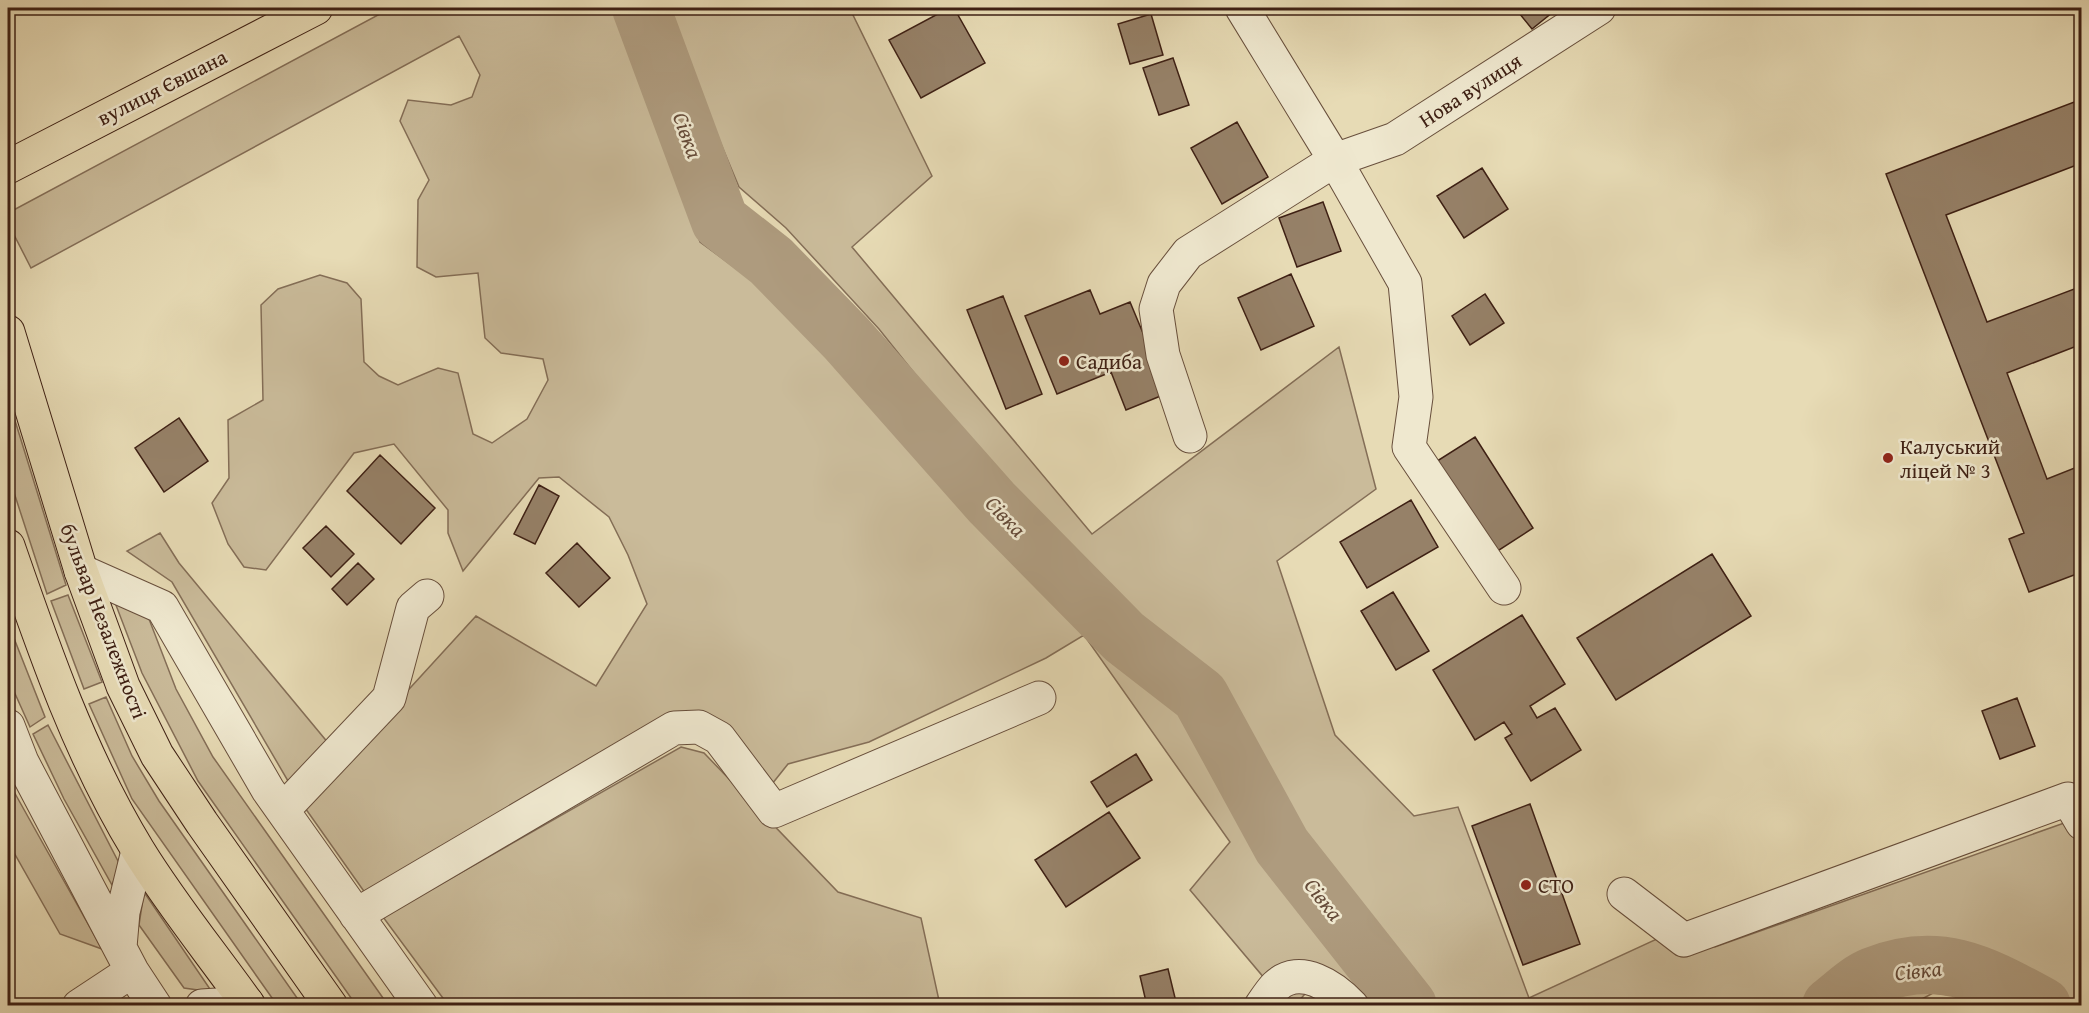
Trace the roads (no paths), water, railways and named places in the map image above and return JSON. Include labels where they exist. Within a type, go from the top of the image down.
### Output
[{"type":"main road","name":"вулиця Євшана","points":[[8,167],[316,8]]},
{"type":"main road","name":"бульвар Незалежності","points":[[8,332],[81,571],[123,686],[157,755],[202,823],[331,1005]]},
{"type":"main road","points":[[8,546],[57,688],[102,784],[138,851],[248,1004]]},
{"type":"street","points":[[1242,8],[1335,160],[1405,283],[1416,397],[1409,447],[1504,588]]},
{"type":"street","name":"Нова вулиця","points":[[1190,436],[1163,355],[1156,309],[1164,284],[1188,253],[1335,160],[1395,139],[1599,8]]},
{"type":"street","points":[[81,571],[162,607],[268,790],[421,1005]]},
{"type":"street","points":[[283,810],[389,698],[412,608],[427,596]]},
{"type":"street","points":[[356,915],[674,728],[699,727],[719,738],[774,811],[1039,698]]},
{"type":"street","points":[[8,726],[22,762],[144,985]]},
{"type":"street","points":[[1624,894],[1684,940],[2068,799],[2082,823]]},
{"type":"street","points":[[138,851],[123,912],[144,985]]},
{"type":"street","points":[[1261,1005],[1277,985],[1303,977],[1317,979],[1352,1005]]},
{"type":"street","points":[[79,1005],[144,985]]},
{"type":"street","points":[[202,1005],[248,1004]]},
{"type":"waterway","name":"Сівка","points":[[641,8],[720,221],[771,261],[847,339],[992,503],[1124,637],[1200,696],[1282,846],[1408,1006]]},
{"type":"waterway","name":"Сівка","points":[[1831,1006],[1857,985],[1873,976],[1897,968],[1920,965],[1941,965],[1961,969],[2001,984],[2042,1006]]},
{"type":"place","name":"Садиба","points":[[1064,361]]},
{"type":"place","name":"Калуський ліцей № 3","points":[[1888,458]]},
{"type":"place","name":"СТО","points":[[1526,885]]}]
